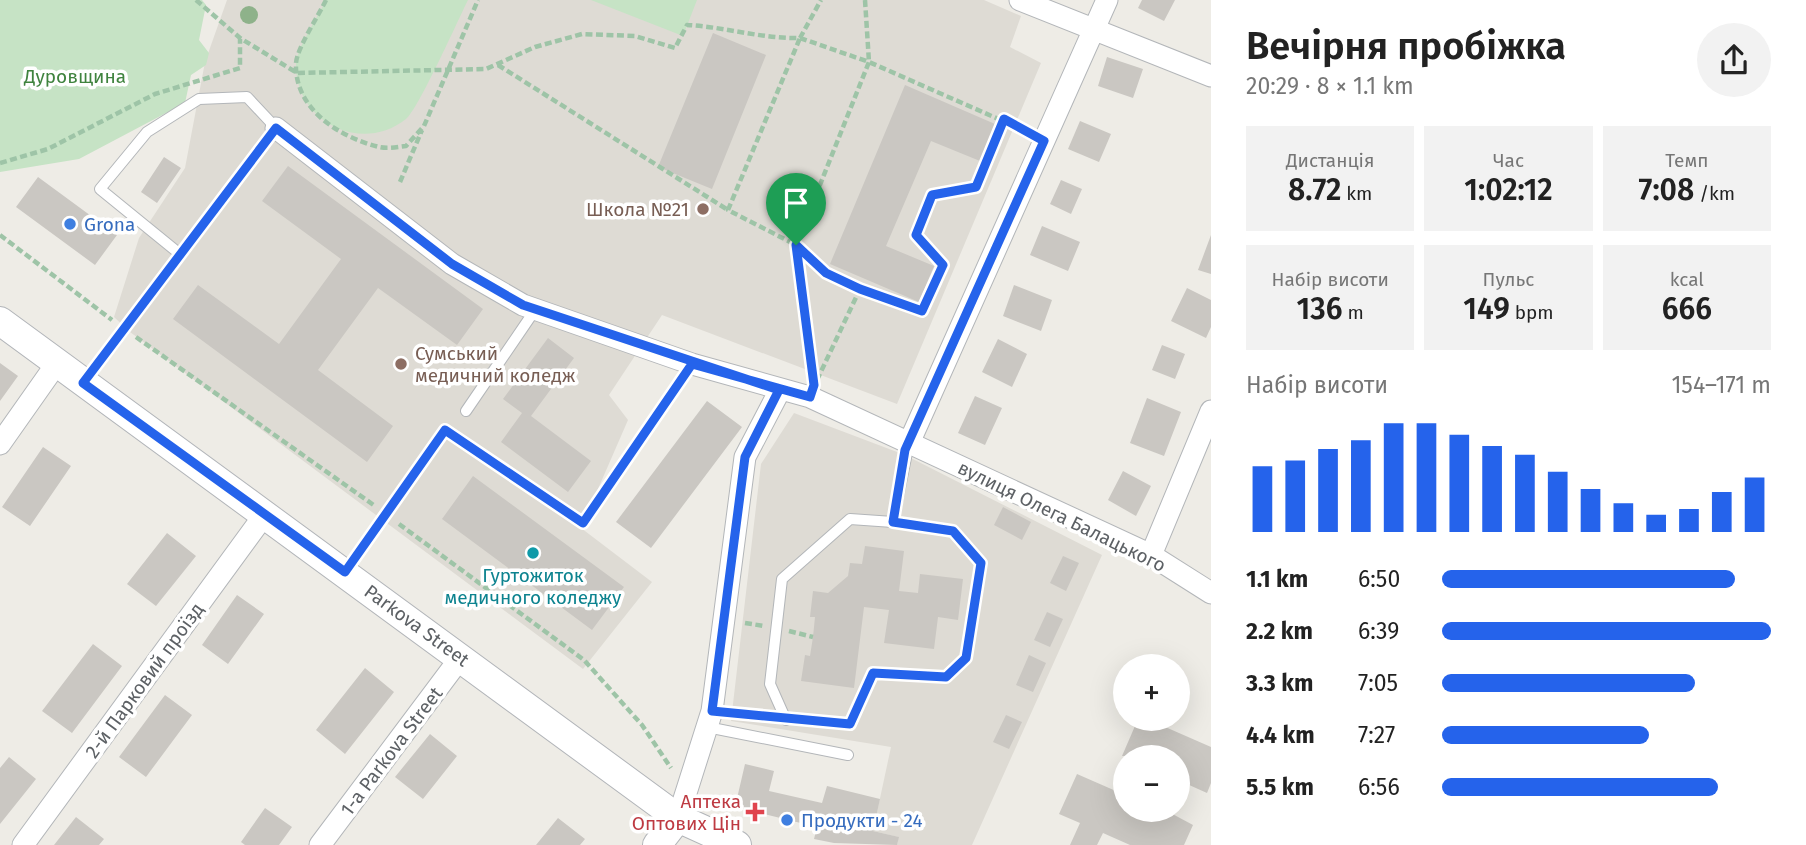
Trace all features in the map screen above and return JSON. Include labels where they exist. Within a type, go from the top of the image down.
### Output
[{"type":"street","points":[[1020,0],[1211,76]]},
{"type":"street","points":[[909,443],[1107,0]]},
{"type":"street","name":"вулиця Олега Балацького","points":[[276,128],[452,264],[535,310],[692,364],[810,397],[1151,555],[1211,593]]},
{"type":"street","name":"Parkova Street","points":[[0,321],[678,818],[737,845]]},
{"type":"street","points":[[0,444],[57,363]]},
{"type":"street","points":[[657,845],[678,818],[710,719],[745,457],[779,390]]},
{"type":"street","points":[[1151,555],[1211,411]]},
{"type":"street","name":"2-й Парковий проїзд","points":[[23,845],[265,514]]},
{"type":"street","name":"1-a Parkova Street","points":[[320,845],[461,657]]},
{"type":"lane","points":[[83,383],[125,329],[181,255],[276,128],[247,97],[199,99],[147,132],[100,189],[181,255]]},
{"type":"lane","points":[[466,411],[535,310]]},
{"type":"lane","points":[[345,572],[445,430],[583,523],[692,364]]},
{"type":"lane","points":[[893,522],[909,443]]},
{"type":"lane","points":[[710,719],[850,724],[873,673],[946,677],[966,658],[981,563],[953,531],[849,519],[782,579],[770,684],[786,720]]},
{"type":"lane","points":[[710,719],[848,755]]},
{"type":"path","points":[[196,0],[240,38],[297,73],[486,69],[536,47],[582,34],[635,36],[675,48],[687,25],[725,27],[771,39],[800,38],[869,62],[1004,119],[1044,141]]},
{"type":"path","points":[[326,0],[296,60],[297,83],[307,105],[323,121],[381,148],[406,146],[424,126]]},
{"type":"path","points":[[400,182],[478,0]]},
{"type":"path","points":[[728,210],[800,38],[821,0]]},
{"type":"path","points":[[860,289],[814,385],[796,245],[869,62],[865,0]]},
{"type":"path","points":[[0,163],[48,149],[155,94],[240,68],[240,38]]},
{"type":"path","points":[[497,64],[728,210],[796,245],[826,273],[860,289],[922,311],[943,265],[916,235],[932,195],[976,187],[1004,119]]},
{"type":"path","points":[[0,235],[125,329],[386,514],[584,660],[642,725],[688,792]]},
{"type":"shaded area","points":[[227,0],[984,0],[1021,16],[1010,47],[1041,63],[897,404],[662,315],[609,395],[628,420],[581,528],[652,582],[583,669],[130,332],[114,317],[139,238],[185,168],[205,62]]},
{"type":"shaded area","points":[[794,413],[905,455],[1102,555],[972,845],[897,845],[898,837],[873,831],[891,747],[731,721],[761,464]]},
{"type":"green space","name":"Дуровщина","points":[[0,0],[202,0],[206,5],[199,40],[209,53],[206,65],[191,75],[185,103],[79,159],[0,172]]},
{"type":"green space","points":[[326,0],[468,0],[428,83],[406,119],[388,129],[370,134],[351,132],[333,126],[318,116],[306,101],[298,84],[297,57]]},
{"type":"green space","points":[[591,0],[697,0],[683,36]]},
{"type":"building","points":[[1142,0],[1175,0],[1164,21],[1138,8]]},
{"type":"building","points":[[713,33],[766,55],[712,189],[658,167]]},
{"type":"building","points":[[1107,57],[1143,69],[1133,98],[1098,86]]},
{"type":"building","points":[[905,85],[995,124],[980,161],[931,141],[886,246],[934,266],[919,302],[830,264]]},
{"type":"building","points":[[1080,121],[1111,134],[1099,162],[1068,149]]},
{"type":"building","points":[[164,157],[181,168],[157,203],[141,192]]},
{"type":"building","points":[[288,166],[483,309],[457,345],[378,288],[318,370],[393,426],[367,462],[173,319],[198,285],[279,344],[341,259],[262,201]]},
{"type":"building","name":"Grona","points":[[38,177],[117,235],[95,265],[16,207]]},
{"type":"building","points":[[1061,180],[1082,189],[1071,214],[1050,204]]},
{"type":"building","points":[[1042,226],[1080,242],[1068,271],[1030,255]]},
{"type":"building","points":[[1211,235],[1211,274],[1198,270]]},
{"type":"building","points":[[1014,285],[1052,300],[1041,331],[1003,316]]},
{"type":"building","points":[[1187,288],[1211,300],[1211,327],[1206,338],[1171,321]]},
{"type":"building","points":[[548,338],[574,358],[531,416],[591,461],[568,492],[501,442],[522,413],[503,399]]},
{"type":"building","points":[[998,339],[1027,354],[1012,387],[982,372]]},
{"type":"building","points":[[1162,345],[1185,354],[1175,379],[1152,370]]},
{"type":"building","points":[[0,363],[18,376],[0,401]]},
{"type":"building","points":[[975,396],[1002,408],[985,445],[958,433]]},
{"type":"building","points":[[1147,398],[1181,412],[1164,456],[1130,443]]},
{"type":"building","points":[[707,401],[742,427],[651,548],[616,522]]},
{"type":"building","points":[[43,447],[71,466],[30,526],[2,507]]},
{"type":"building","points":[[1123,471],[1151,486],[1136,516],[1108,500]]},
{"type":"building","name":"Гуртожиток медичного коледжу","points":[[473,476],[624,587],[592,630],[442,519]]},
{"type":"building","points":[[1003,507],[1031,522],[1022,540],[994,525]]},
{"type":"building","points":[[167,533],[196,556],[156,606],[127,584]]},
{"type":"building","points":[[865,546],[904,551],[899,591],[918,593],[920,574],[963,579],[958,620],[938,617],[934,649],[884,643],[889,610],[864,607],[854,688],[801,681],[805,655],[810,656],[813,637],[815,617],[810,617],[813,591],[828,593],[848,576],[850,563],[862,564]]},
{"type":"building","points":[[1063,556],[1079,563],[1066,591],[1050,583]]},
{"type":"building","points":[[237,595],[264,614],[228,664],[202,645]]},
{"type":"building","points":[[1047,612],[1063,619],[1050,647],[1034,640]]},
{"type":"building","points":[[93,644],[122,666],[72,733],[42,711]]},
{"type":"building","points":[[1029,655],[1046,663],[1033,692],[1016,685]]},
{"type":"building","points":[[365,668],[394,692],[345,754],[316,730]]},
{"type":"building","points":[[165,695],[192,715],[146,777],[119,757]]},
{"type":"building","points":[[1006,715],[1022,722],[1009,749],[993,742]]},
{"type":"building","points":[[1133,731],[1174,731],[1211,747],[1211,783],[1207,793],[1190,785],[1190,745],[1127,745]]},
{"type":"building","points":[[430,734],[457,756],[423,799],[395,777]]},
{"type":"building","points":[[9,757],[36,779],[0,824],[0,768]]},
{"type":"building","points":[[745,764],[774,771],[769,791],[822,803],[827,786],[880,799],[873,831],[899,837],[897,845],[834,843],[814,839],[817,827],[735,807]]},
{"type":"building","points":[[1077,774],[1113,790],[1113,822],[1187,822],[1193,825],[1184,845],[1130,845],[1103,833],[1097,845],[1070,845],[1080,823],[1059,814]]},
{"type":"building","points":[[265,808],[292,827],[279,845],[245,845],[241,842]]},
{"type":"building","points":[[76,817],[104,839],[99,845],[54,845]]},
{"type":"building","points":[[558,818],[585,839],[580,845],[536,845]]},
{"type":"place","name":"Школа №21","points":[[703,209]]},
{"type":"place","name":"Grona","points":[[70,224]]},
{"type":"place","name":"Сумський медичний коледж","points":[[401,364]]},
{"type":"place","name":"Гуртожиток медичного коледжу","points":[[533,553]]},
{"type":"place","name":"Аптека Оптових Цін","points":[[755,812]]},
{"type":"place","name":"Продукти - 24","points":[[787,820]]},
{"type":"route","points":[[796,245],[814,385],[810,397],[692,364],[583,523],[445,430],[345,572],[83,383],[276,128],[394,216],[452,264],[523,305],[692,364],[779,390],[745,457],[712,711],[850,724],[873,673],[946,677],[966,658],[981,563],[953,531],[893,522],[905,450],[1044,141],[1004,119],[976,187],[932,195],[916,235],[943,265],[922,311],[860,289],[826,273],[796,245]]}]
